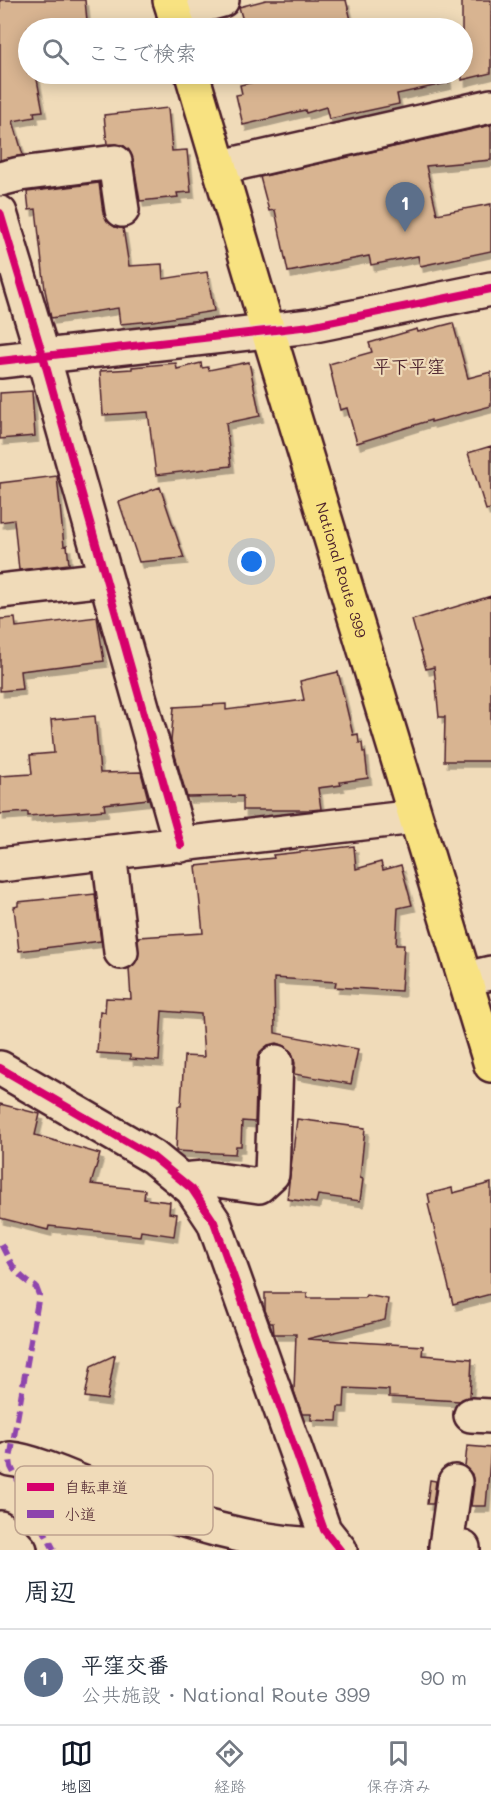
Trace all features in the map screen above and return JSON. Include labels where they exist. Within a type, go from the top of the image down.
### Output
[{"type":"highway","name":"National Route 399","points":[[195,84],[415,817],[478,976],[491,1065]]},
{"type":"street","points":[[174,14],[222,0]]},
{"type":"street","points":[[221,168],[491,106]]},
{"type":"street","points":[[0,179],[20,174],[115,162],[122,210]]},
{"type":"street","points":[[0,213],[43,356],[181,845]]},
{"type":"street","points":[[0,361],[310,326],[490,292]]},
{"type":"street","points":[[0,591],[105,579]]},
{"type":"street","points":[[0,864],[415,817]]},
{"type":"street","points":[[109,853],[121,952]]},
{"type":"street","points":[[182,1180],[204,1178],[259,1186],[272,1174],[276,1062]]},
{"type":"street","points":[[0,1068],[153,1157],[192,1189],[214,1222],[324,1530],[338,1547]]},
{"type":"street","points":[[10,1459],[34,1466]]},
{"type":"street","points":[[455,1482],[447,1546],[463,1548],[463,1550]]},
{"type":"street","points":[[0,1528],[20,1550]]},
{"type":"street","points":[[213,1528],[256,1537],[338,1547]]},
{"type":"building","points":[[0,0],[85,0],[87,18],[18,18],[18,84],[38,84],[43,111],[34,112],[35,117],[13,121],[23,155],[0,160]]},
{"type":"building","points":[[266,0],[346,0],[350,18],[242,18],[239,7]]},
{"type":"building","points":[[462,0],[491,0],[491,73],[473,77],[473,18],[462,18]]},
{"type":"building","points":[[443,84],[397,94],[399,104],[329,119],[326,107],[243,125],[236,95],[242,94],[240,85]]},
{"type":"building","points":[[168,108],[172,151],[187,150],[191,192],[177,193],[178,197],[140,201],[133,159],[129,150],[123,145],[107,144],[104,115]]},
{"type":"building","points":[[491,125],[491,160],[426,166],[437,214],[491,204],[491,251],[420,266],[418,256],[371,265],[369,256],[288,272],[275,210],[269,211],[260,177]]},
{"type":"building","points":[[99,183],[103,213],[107,221],[115,227],[123,228],[129,266],[162,264],[163,279],[207,272],[214,311],[120,324],[118,308],[51,318],[45,290],[36,209],[29,210],[27,192]]},
{"type":"building","points":[[453,323],[468,378],[491,372],[491,406],[431,422],[431,420],[357,443],[347,408],[340,410],[329,364],[372,352],[369,343],[417,329],[418,332]]},
{"type":"building","points":[[249,362],[260,416],[226,423],[231,466],[156,475],[148,412],[103,415],[100,371],[176,363],[177,369],[201,363],[202,368],[208,367],[209,370]]},
{"type":"building","points":[[32,391],[35,436],[0,439],[0,393]]},
{"type":"building","points":[[491,446],[491,509],[486,510],[468,453]]},
{"type":"building","points":[[57,476],[64,546],[67,545],[69,564],[19,570],[14,520],[0,522],[0,483]]},
{"type":"building","points":[[160,487],[184,558],[139,562],[119,502]]},
{"type":"building","points":[[491,596],[491,761],[444,761],[445,717],[439,717],[434,667],[426,669],[412,620]]},
{"type":"building","points":[[97,617],[104,661],[20,671],[22,689],[0,691],[0,619],[15,618],[16,627]]},
{"type":"building","points":[[338,672],[353,735],[358,734],[359,743],[362,743],[363,752],[365,752],[368,778],[318,788],[321,809],[243,810],[243,796],[187,797],[171,741],[174,707],[226,704],[226,710],[304,700],[300,681]]},
{"type":"building","points":[[95,716],[100,773],[141,772],[148,799],[104,804],[105,810],[28,816],[28,812],[0,814],[0,776],[32,774],[30,755],[54,753],[51,720]]},
{"type":"building","points":[[354,846],[356,869],[381,862],[383,870],[401,865],[412,905],[398,908],[396,945],[404,945],[401,991],[335,987],[336,982],[274,978],[275,1033],[358,1049],[351,1084],[294,1074],[295,1063],[292,1053],[285,1046],[277,1043],[268,1045],[260,1052],[257,1061],[255,1122],[242,1121],[241,1146],[236,1146],[235,1154],[176,1151],[184,1056],[204,1057],[201,1014],[162,1011],[159,1061],[130,1059],[130,1055],[97,1053],[100,1011],[105,1012],[106,998],[131,999],[129,968],[138,959],[138,937],[203,933],[196,866],[274,858],[273,855]]},
{"type":"building","points":[[95,894],[101,941],[19,951],[14,907],[18,906],[18,902]]},
{"type":"building","points":[[0,1104],[40,1114],[35,1135],[100,1154],[91,1184],[145,1190],[144,1199],[170,1202],[169,1213],[177,1214],[174,1236],[141,1231],[140,1236],[49,1226],[48,1230],[0,1218]]},
{"type":"building","points":[[297,1119],[365,1128],[360,1201],[318,1195],[316,1203],[287,1199]]},
{"type":"building","points":[[491,1183],[491,1294],[453,1304],[428,1204],[430,1203],[428,1194],[452,1188],[453,1193]]},
{"type":"building","points":[[265,1293],[307,1293],[307,1298],[365,1298],[366,1295],[388,1299],[385,1320],[307,1339],[423,1346],[422,1355],[472,1359],[470,1397],[460,1401],[389,1397],[389,1390],[345,1388],[344,1407],[338,1407],[337,1421],[311,1420],[311,1414],[302,1414],[294,1391],[296,1334],[274,1334],[273,1323],[270,1323],[265,1310]]},
{"type":"building","points":[[115,1355],[107,1400],[85,1397],[91,1366]]},
{"type":"building","points":[[467,1446],[491,1448],[486,1506],[471,1506],[474,1484],[472,1474],[465,1467]]},
{"type":"building","points":[[430,1480],[436,1481],[433,1504],[427,1504]]},
{"type":"marked path","points":[[1,1244],[15,1269],[36,1287],[39,1295],[10,1459],[15,1475]]},
{"type":"marked path","points":[[46,1535],[54,1550]]},
{"type":"cycle path","points":[[0,213],[43,356],[181,845]]},
{"type":"cycle path","points":[[0,361],[310,326],[491,289]]},
{"type":"cycle path","points":[[0,1068],[153,1157],[192,1189],[214,1222],[324,1530],[340,1550]]},
{"type":"place","name":"平窪交番","points":[[405,232]]},
{"type":"district","name":"平下平窪","points":[[409,367]]}]
